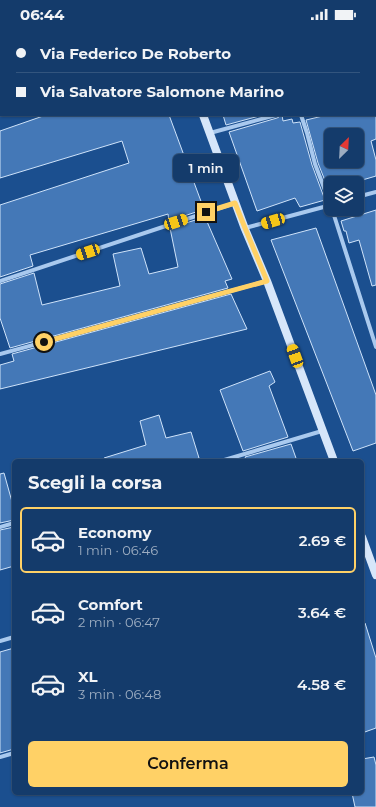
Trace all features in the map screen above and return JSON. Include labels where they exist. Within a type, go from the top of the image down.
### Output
[{"type":"main road","points":[[203,116],[235,203],[267,281],[333,459]]},
{"type":"main road","points":[[364,544],[376,575]]},
{"type":"street","points":[[210,133],[272,116]]},
{"type":"street","points":[[301,116],[315,164],[324,188]]},
{"type":"street","points":[[364,195],[376,192]]},
{"type":"street","points":[[0,281],[235,203]]},
{"type":"street","points":[[245,228],[324,208]]},
{"type":"street","points":[[334,216],[376,347]]},
{"type":"street","points":[[0,354],[267,281]]},
{"type":"street","points":[[228,459],[322,431]]},
{"type":"street","points":[[0,527],[12,524]]},
{"type":"street","points":[[0,641],[12,638]]},
{"type":"street","points":[[0,757],[12,754]]},
{"type":"building","points":[[43,116],[169,116],[202,204],[199,205],[202,210],[169,221],[168,214],[30,255],[33,266],[0,277],[0,205],[129,163],[122,141],[0,178],[0,131]]},
{"type":"building","points":[[223,116],[259,116],[226,125]]},
{"type":"building","points":[[282,116],[283,121],[292,119],[293,123],[300,122],[324,200],[300,207],[295,198],[257,211],[229,132]]},
{"type":"building","points":[[323,116],[376,116],[376,139],[371,141],[376,160],[376,176],[364,180],[364,176],[324,176],[324,178],[318,163],[306,120]]},
{"type":"building","points":[[376,210],[376,285],[372,286],[359,240],[349,243],[346,231],[344,231],[341,221],[357,216],[364,216],[364,214]]},
{"type":"building","points":[[205,217],[232,279],[225,281],[228,288],[10,348],[0,318],[0,284],[34,273],[42,305],[120,286],[113,254],[141,248],[149,274],[178,267],[170,228]]},
{"type":"building","points":[[316,228],[376,395],[376,443],[353,451],[271,240]]},
{"type":"building","points":[[231,294],[247,329],[0,389],[0,365],[14,361],[12,354]]},
{"type":"building","points":[[270,371],[275,382],[269,386],[288,437],[243,451],[220,390]]},
{"type":"building","points":[[159,415],[166,438],[191,432],[199,458],[104,459],[146,445],[140,421]]},
{"type":"building","points":[[291,444],[296,459],[246,459],[245,457]]},
{"type":"building","points":[[4,473],[12,502],[12,520],[0,523],[0,474]]},
{"type":"building","points":[[12,527],[12,567],[0,570],[0,530]]},
{"type":"building","points":[[364,623],[376,658],[376,728],[364,732]]},
{"type":"building","points":[[12,649],[12,750],[0,753],[0,652]]},
{"type":"building","points":[[374,757],[376,765],[376,807],[355,807],[352,795],[364,795],[364,759]]},
{"type":"route","points":[[44,342],[267,281],[235,203],[206,212]]}]
